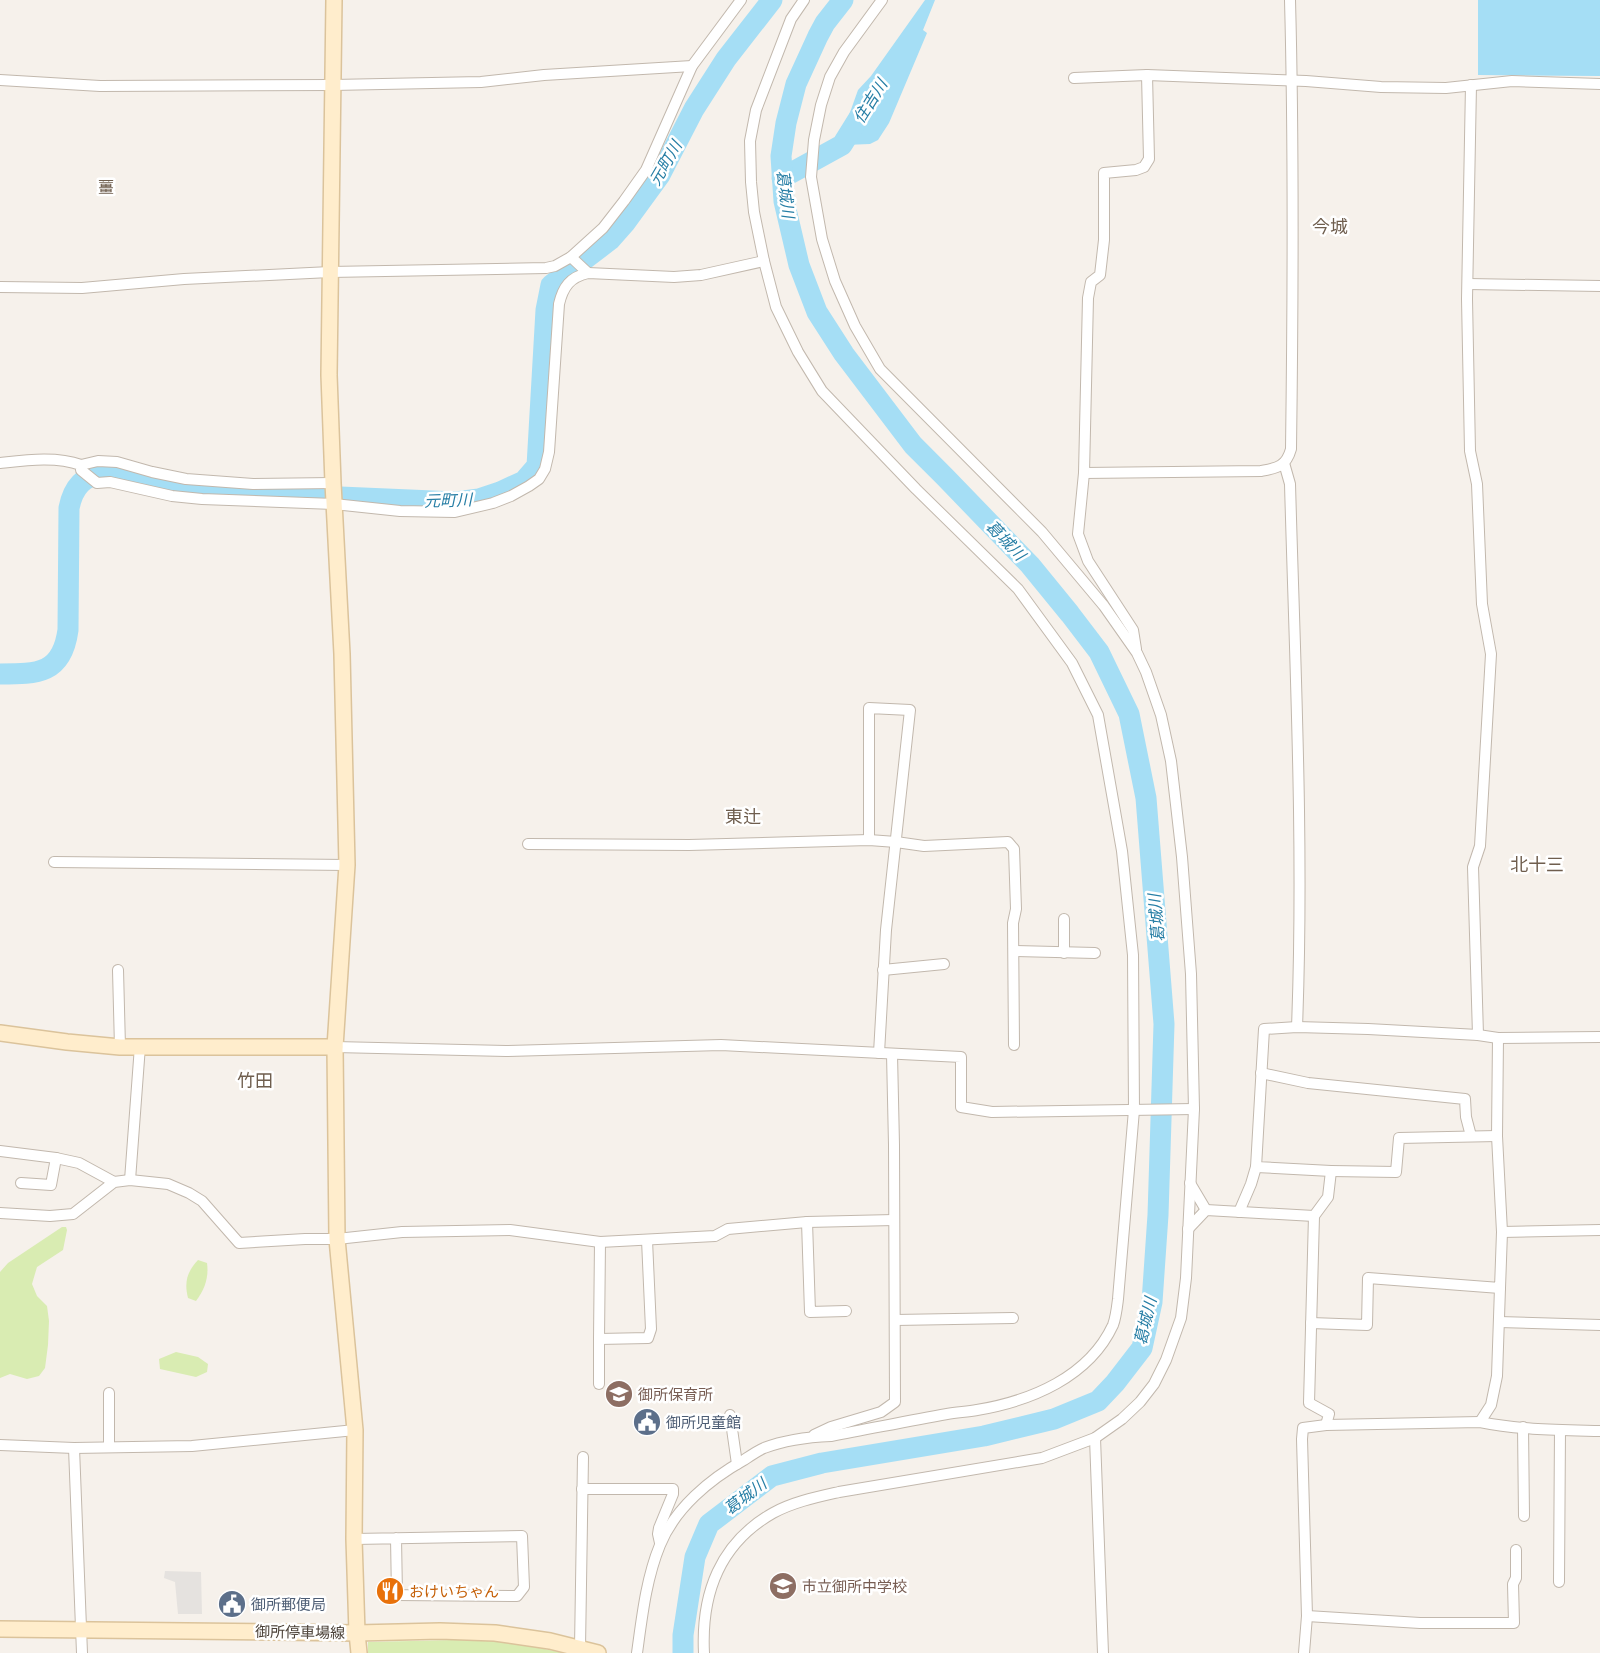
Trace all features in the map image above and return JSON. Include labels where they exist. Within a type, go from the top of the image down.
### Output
[{"type":"street","points":[[334,0],[329,374],[342,660],[347,865],[335,1047],[337,1238],[355,1430],[354,1539],[359,1653]]},
{"type":"street","points":[[0,287],[82,288],[184,279],[330,272],[546,268],[555,266],[571,257],[604,228],[646,170],[692,66],[741,0]]},
{"type":"street","points":[[638,1653],[646,1596],[660,1543],[674,1522],[705,1486],[762,1449],[811,1437],[831,1436],[951,1413],[978,1410],[1009,1403],[1047,1389],[1078,1370],[1096,1352],[1114,1324],[1118,1299],[1136,1110],[1133,955],[1122,851],[1098,715],[1072,663],[1018,588],[916,489],[822,391],[798,352],[776,306],[754,212],[750,142],[756,110],[791,19],[804,0]]},
{"type":"street","points":[[704,1653],[704,1623],[710,1593],[719,1566],[732,1547],[749,1529],[774,1512],[808,1499],[839,1492],[1042,1458],[1095,1438],[1122,1419],[1140,1402],[1154,1384],[1166,1360],[1181,1318],[1186,1278],[1190,1183],[1191,974],[1182,857],[1171,762],[1161,715],[1146,672],[1137,653],[1089,586],[1042,532],[880,369],[855,326],[835,281],[822,238],[811,177],[814,140],[821,105],[830,77],[844,52],[882,0]]},
{"type":"street","points":[[1084,473],[1261,471],[1277,468],[1289,458],[1291,450],[1292,81],[1290,0]]},
{"type":"street","points":[[0,80],[100,86],[333,85],[481,82],[544,75],[692,66]]},
{"type":"street","points":[[1137,653],[1133,630],[1088,561],[1078,534],[1084,473],[1088,298],[1091,282],[1100,275],[1104,240],[1104,173],[1136,170],[1144,166],[1149,159],[1147,75]]},
{"type":"street","points":[[1074,78],[1147,75],[1381,87],[1446,88],[1512,81],[1600,84]]},
{"type":"street","points":[[1471,85],[1468,284],[1470,451],[1477,484],[1482,604],[1491,654],[1480,846],[1473,867],[1478,1035]]},
{"type":"street","points":[[571,257],[586,271]]},
{"type":"street","points":[[0,463],[42,459],[76,463],[97,483],[110,482],[172,496],[202,499],[334,504],[400,511],[455,512],[493,503],[512,496],[539,479],[545,469],[549,452],[559,304],[562,292],[568,282],[586,271],[674,277],[701,275],[764,261]]},
{"type":"street","points":[[1468,284],[1600,286]]},
{"type":"street","points":[[81,468],[98,461],[118,462],[152,472],[186,478],[244,483],[333,483]]},
{"type":"street","points":[[1284,463],[1290,484],[1300,846],[1300,953],[1297,1028]]},
{"type":"street","points":[[869,840],[869,708],[910,710],[886,930],[879,1053]]},
{"type":"street","points":[[528,844],[689,845],[869,840],[924,846],[1008,842],[1014,849],[1016,909],[1013,923],[1014,1045]]},
{"type":"street","points":[[54,862],[347,865]]},
{"type":"street","points":[[1064,919],[1064,952]]},
{"type":"street","points":[[1014,951],[1095,953]]},
{"type":"street","points":[[883,970],[944,964]]},
{"type":"street","points":[[118,970],[120,1046]]},
{"type":"street","points":[[1239,1212],[1256,1167],[1264,1029],[1297,1028],[1478,1035],[1498,1038],[1600,1037]]},
{"type":"street","points":[[0,1033],[67,1042],[120,1046],[335,1047],[506,1051],[721,1045],[961,1057],[961,1107],[992,1112],[1191,1109]]},
{"type":"street","points":[[1480,1422],[1490,1405],[1497,1376],[1502,1232],[1497,1136],[1498,1038]]},
{"type":"street","points":[[130,1180],[140,1046]]},
{"type":"street","points":[[811,1437],[831,1426],[881,1412],[895,1402],[892,1054]]},
{"type":"street","points":[[1261,1072],[1308,1083],[1465,1099],[1466,1117],[1471,1136]]},
{"type":"street","points":[[1256,1167],[1396,1172],[1399,1138],[1497,1136]]},
{"type":"street","points":[[0,1151],[56,1158],[78,1163],[114,1182]]},
{"type":"street","points":[[21,1183],[51,1185],[56,1158]]},
{"type":"street","points":[[1326,1425],[1329,1414],[1309,1403],[1314,1216],[1328,1196],[1331,1171]]},
{"type":"street","points":[[0,1213],[50,1216],[73,1214],[114,1182],[130,1180],[168,1184],[189,1193],[202,1201],[239,1243],[337,1238],[402,1232],[510,1230],[600,1242],[715,1236],[728,1229],[807,1222],[894,1220]]},
{"type":"street","points":[[1190,1183],[1206,1210]]},
{"type":"street","points":[[1206,1210],[1314,1216]]},
{"type":"street","points":[[1188,1230],[1206,1210]]},
{"type":"street","points":[[807,1222],[810,1312],[846,1311]]},
{"type":"street","points":[[1502,1232],[1600,1230]]},
{"type":"street","points":[[599,1340],[648,1338],[651,1329],[647,1240]]},
{"type":"street","points":[[599,1384],[600,1242]]},
{"type":"street","points":[[1311,1323],[1367,1325],[1368,1278],[1500,1288]]},
{"type":"street","points":[[895,1320],[1013,1318]]},
{"type":"street","points":[[1499,1322],[1600,1325]]},
{"type":"street","points":[[108,1448],[109,1393]]},
{"type":"street","points":[[730,1415],[737,1464]]},
{"type":"street","points":[[1304,1653],[1307,1616],[1303,1428],[1326,1425],[1480,1422],[1560,1430],[1600,1431]]},
{"type":"street","points":[[1523,1427],[1524,1516]]},
{"type":"street","points":[[0,1445],[74,1448],[192,1446],[355,1430]]},
{"type":"street","points":[[1559,1582],[1560,1430]]},
{"type":"street","points":[[1095,1438],[1103,1653]]},
{"type":"street","points":[[74,1448],[82,1653]]},
{"type":"street","points":[[580,1648],[583,1457]]},
{"type":"street","points":[[582,1489],[673,1489],[673,1494],[658,1528],[660,1543]]},
{"type":"street","points":[[354,1539],[396,1538],[522,1536],[524,1587],[516,1596],[397,1595],[396,1538]]},
{"type":"street","points":[[1307,1616],[1420,1623],[1514,1623],[1513,1584],[1516,1578],[1516,1550]]},
{"type":"street","name":"御所停車場線","points":[[0,1628],[495,1633],[550,1642],[598,1653]]},
{"type":"green space","points":[[62,1227],[66,1227],[67,1230],[63,1250],[37,1267],[32,1284],[37,1296],[47,1306],[49,1321],[45,1368],[39,1376],[27,1379],[10,1374],[0,1378],[0,1272],[8,1263]]},
{"type":"green space","points":[[198,1260],[207,1263],[207,1278],[202,1292],[196,1301],[188,1298],[186,1287],[189,1273]]},
{"type":"green space","points":[[176,1352],[198,1357],[208,1364],[207,1372],[196,1377],[160,1369],[159,1359]]},
{"type":"green space","points":[[494,1639],[564,1653],[368,1653],[368,1642]]},
{"type":"shaded area","points":[[165,1571],[201,1572],[202,1614],[178,1614],[175,1582],[164,1578]]},
{"type":"water","points":[[925,0],[935,0],[923,30],[927,33],[889,123],[878,140],[870,144],[845,145],[848,118],[858,90],[871,76]]},
{"type":"water","points":[[1478,0],[1600,0],[1600,76],[1478,75]]},
{"type":"waterway","name":"元町川","points":[[0,674],[37,672],[46,669],[54,663],[65,645],[68,630],[69,508],[75,491],[84,480],[96,475],[124,476],[172,488],[189,490],[456,502],[479,499],[524,481],[537,466],[546,310],[551,285],[610,240],[625,223],[660,175],[694,109],[726,59],[772,0]]},
{"type":"waterway","name":"葛城川","points":[[683,1653],[683,1635],[695,1557],[709,1524],[772,1476],[822,1463],[984,1436],[1054,1419],[1098,1401],[1115,1383],[1142,1348],[1152,1302],[1158,1215],[1164,1024],[1146,798],[1129,714],[1099,652],[1070,614],[1030,565],[913,445],[844,354],[817,312],[799,265],[784,201],[781,156],[786,123],[796,84],[825,23],[843,0]]},
{"type":"waterway","name":"住吉川","points":[[782,178],[842,145],[860,116]]},
{"type":"place","name":"御所保育所","points":[[619,1394]]},
{"type":"place","name":"御所児童館","points":[[647,1422]]},
{"type":"place","name":"市立御所中学校","points":[[783,1586]]},
{"type":"place","name":"おけいちゃん","points":[[390,1591]]},
{"type":"place","name":"御所郵便局","points":[[232,1604]]},
{"type":"district","name":"薑","points":[[106,187]]},
{"type":"district","name":"今城","points":[[1330,226]]},
{"type":"district","name":"東辻","points":[[743,816]]},
{"type":"district","name":"北十三","points":[[1537,864]]},
{"type":"district","name":"竹田","points":[[255,1080]]}]
